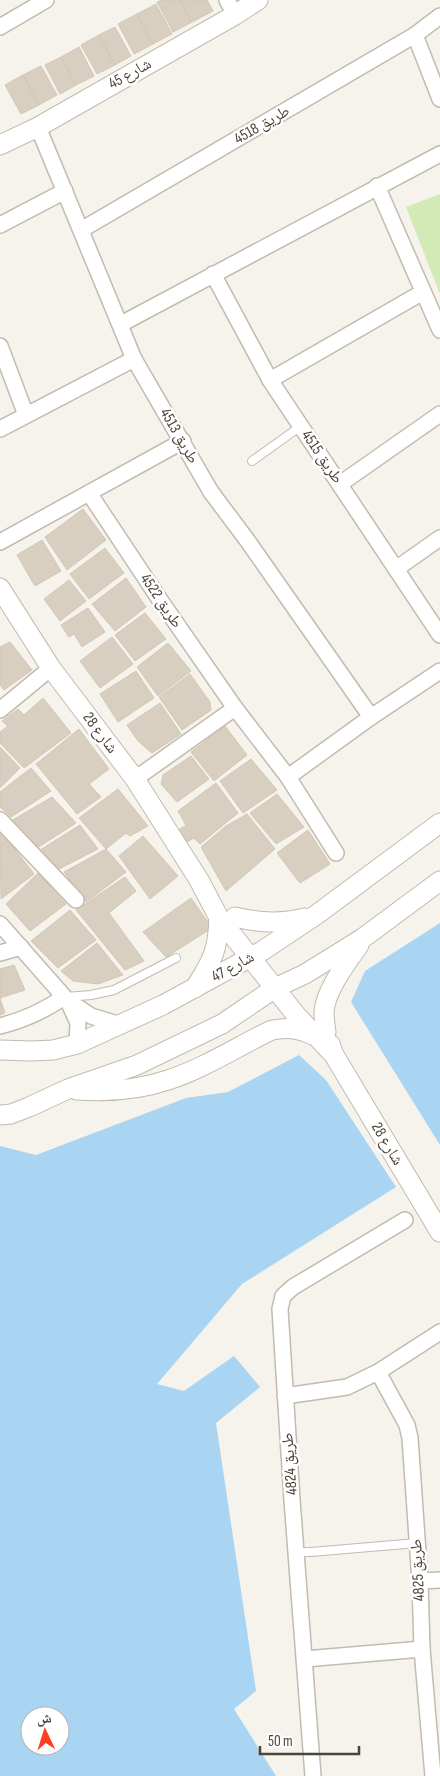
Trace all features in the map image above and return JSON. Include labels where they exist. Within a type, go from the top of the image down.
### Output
[{"type":"street","points":[[0,27],[46,0]]},
{"type":"street","name":"شارع 45","points":[[0,145],[38,126],[231,8],[258,0]]},
{"type":"street","name":"طريق 4518","points":[[81,230],[414,35],[440,16]]},
{"type":"street","points":[[414,35],[440,99]]},
{"type":"street","name":"طريق 4513","points":[[38,126],[134,359],[211,492],[247,540],[371,717]]},
{"type":"street","points":[[121,324],[440,154]]},
{"type":"street","points":[[377,186],[440,330]]},
{"type":"street","points":[[0,225],[65,191]]},
{"type":"street","name":"طريق 4515","points":[[213,274],[270,380],[440,636]]},
{"type":"street","points":[[270,380],[423,292]]},
{"type":"street","points":[[0,346],[26,415]]},
{"type":"street","points":[[0,429],[134,359]]},
{"type":"street","points":[[340,484],[440,414]]},
{"type":"street","points":[[0,542],[183,441]]},
{"type":"street","name":"طريق 4522","points":[[89,493],[235,708],[288,777],[336,853]]},
{"type":"street","points":[[396,569],[440,538]]},
{"type":"street","name":"شارع 28","points":[[0,588],[51,668],[135,779],[199,880],[280,985],[321,1034],[440,1232]]},
{"type":"street","points":[[0,710],[51,668]]},
{"type":"street","points":[[288,777],[371,717],[440,671]]},
{"type":"street","points":[[135,779],[235,708]]},
{"type":"street","points":[[0,820],[76,900]]},
{"type":"street","name":"شارع 47","points":[[0,1050],[46,1050],[77,1044],[195,988],[256,954],[316,915],[440,823]]},
{"type":"street","points":[[0,1115],[29,1108],[68,1089],[137,1065],[222,1024],[280,985],[305,974],[363,938],[440,881]]},
{"type":"street","points":[[195,988],[213,958],[227,917],[263,922],[280,922],[316,915]]},
{"type":"street","points":[[0,924],[66,998],[92,1016],[120,1025]]},
{"type":"street","points":[[68,1089],[102,1092],[135,1088],[168,1080],[272,1030],[297,1028],[321,1034],[324,1011],[329,994],[346,963],[363,938]]},
{"type":"street","points":[[0,953],[20,946]]},
{"type":"street","points":[[0,1026],[27,1018],[66,998]]},
{"type":"street","points":[[66,998],[78,1023],[77,1044]]},
{"type":"street","name":"طريق 4824","points":[[313,1776],[280,1310],[283,1296],[293,1287],[405,1220]]},
{"type":"street","points":[[285,1396],[347,1387],[378,1372],[440,1332]]},
{"type":"street","name":"طريق 4825","points":[[378,1372],[407,1425],[410,1438],[420,1581],[422,1649],[434,1703],[433,1776]]},
{"type":"street","points":[[420,1581],[440,1580]]},
{"type":"street","points":[[305,1659],[422,1649]]},
{"type":"lane","points":[[252,461],[301,426]]},
{"type":"lane","points":[[66,998],[114,990],[176,958]]},
{"type":"lane","points":[[297,1552],[417,1544]]},
{"type":"green space","points":[[440,194],[440,294],[406,207]]},
{"type":"water","points":[[440,923],[440,1145],[351,1002],[365,971]]},
{"type":"water","points":[[299,1055],[326,1080],[396,1187],[242,1284],[157,1384],[184,1391],[234,1356],[260,1387],[216,1423],[256,1691],[234,1709],[276,1776],[0,1776],[0,1146],[36,1155],[186,1098],[228,1092]]},
{"type":"building","points":[[162,0],[180,0],[192,22],[173,32],[157,2]]},
{"type":"building","points":[[180,0],[207,0],[213,11],[192,22]]},
{"type":"building","points":[[156,4],[172,34],[153,44],[137,14]]},
{"type":"building","points":[[137,14],[153,44],[134,54],[118,24]]},
{"type":"building","points":[[115,27],[131,56],[115,65],[99,35]]},
{"type":"building","points":[[99,35],[115,65],[97,74],[81,45]]},
{"type":"building","points":[[79,47],[94,76],[76,85],[61,57]]},
{"type":"building","points":[[61,57],[76,85],[60,94],[45,65]]},
{"type":"building","points":[[41,66],[57,95],[39,105],[23,75]]},
{"type":"building","points":[[23,75],[39,105],[21,114],[5,85]]},
{"type":"building","points":[[83,509],[106,540],[67,570],[45,537]]},
{"type":"building","points":[[42,540],[61,571],[35,586],[17,555]]},
{"type":"building","points":[[105,548],[124,573],[89,599],[70,574]]},
{"type":"building","points":[[126,578],[146,607],[115,631],[92,604]]},
{"type":"building","points":[[69,580],[86,601],[60,621],[44,599]]},
{"type":"building","points":[[88,608],[105,632],[82,647],[74,634],[69,637],[61,625]]},
{"type":"building","points":[[145,613],[166,639],[135,661],[115,635]]},
{"type":"building","points":[[112,637],[133,664],[100,688],[80,661]]},
{"type":"building","points":[[10,642],[32,670],[4,690],[0,685],[0,647]]},
{"type":"building","points":[[168,643],[191,671],[158,696],[137,667]]},
{"type":"building","points":[[136,671],[154,698],[118,722],[100,694]]},
{"type":"building","points":[[190,674],[210,702],[211,710],[182,730],[159,697]]},
{"type":"building","points":[[43,698],[71,733],[24,768],[0,743],[0,732],[8,726],[2,721],[18,709],[24,715]]},
{"type":"building","points":[[160,703],[181,734],[152,753],[138,741],[127,725]]},
{"type":"building","points":[[225,726],[247,755],[214,781],[191,752]]},
{"type":"building","points":[[79,729],[109,769],[89,784],[101,797],[77,814],[36,764]]},
{"type":"building","points":[[0,747],[20,768],[0,788]]},
{"type":"building","points":[[191,756],[209,779],[177,802],[161,784],[163,775]]},
{"type":"building","points":[[251,759],[277,790],[243,813],[220,781]]},
{"type":"building","points":[[31,768],[51,791],[11,817],[0,807],[0,792]]},
{"type":"building","points":[[216,783],[238,813],[200,844],[194,838],[185,843],[177,831],[186,825],[178,811]]},
{"type":"building","points":[[118,789],[148,826],[130,836],[126,833],[106,849],[79,818]]},
{"type":"building","points":[[277,794],[304,827],[276,844],[250,813]]},
{"type":"building","points":[[52,797],[76,823],[37,848],[11,821]]},
{"type":"building","points":[[247,814],[275,849],[226,891],[201,847],[226,826]]},
{"type":"building","points":[[80,825],[98,849],[57,870],[40,850]]},
{"type":"building","points":[[308,830],[330,864],[300,883],[277,853]]},
{"type":"building","points":[[0,831],[8,840],[0,847]]},
{"type":"building","points":[[143,836],[178,876],[150,899],[119,856]]},
{"type":"building","points":[[8,840],[34,874],[1,899],[0,847]]},
{"type":"building","points":[[106,849],[126,872],[86,902],[64,872]]},
{"type":"building","points":[[38,873],[66,904],[30,931],[6,904]]},
{"type":"building","points":[[125,877],[136,891],[109,913],[144,961],[125,970],[76,910]]},
{"type":"building","points":[[191,898],[212,928],[166,957],[143,932]]},
{"type":"building","points":[[70,910],[96,940],[58,968],[31,941]]},
{"type":"building","points":[[97,943],[123,975],[98,984],[73,981],[61,971]]},
{"type":"building","points":[[14,965],[25,990],[0,998],[0,969]]},
{"type":"building","points":[[0,998],[5,1013],[0,1015]]}]
